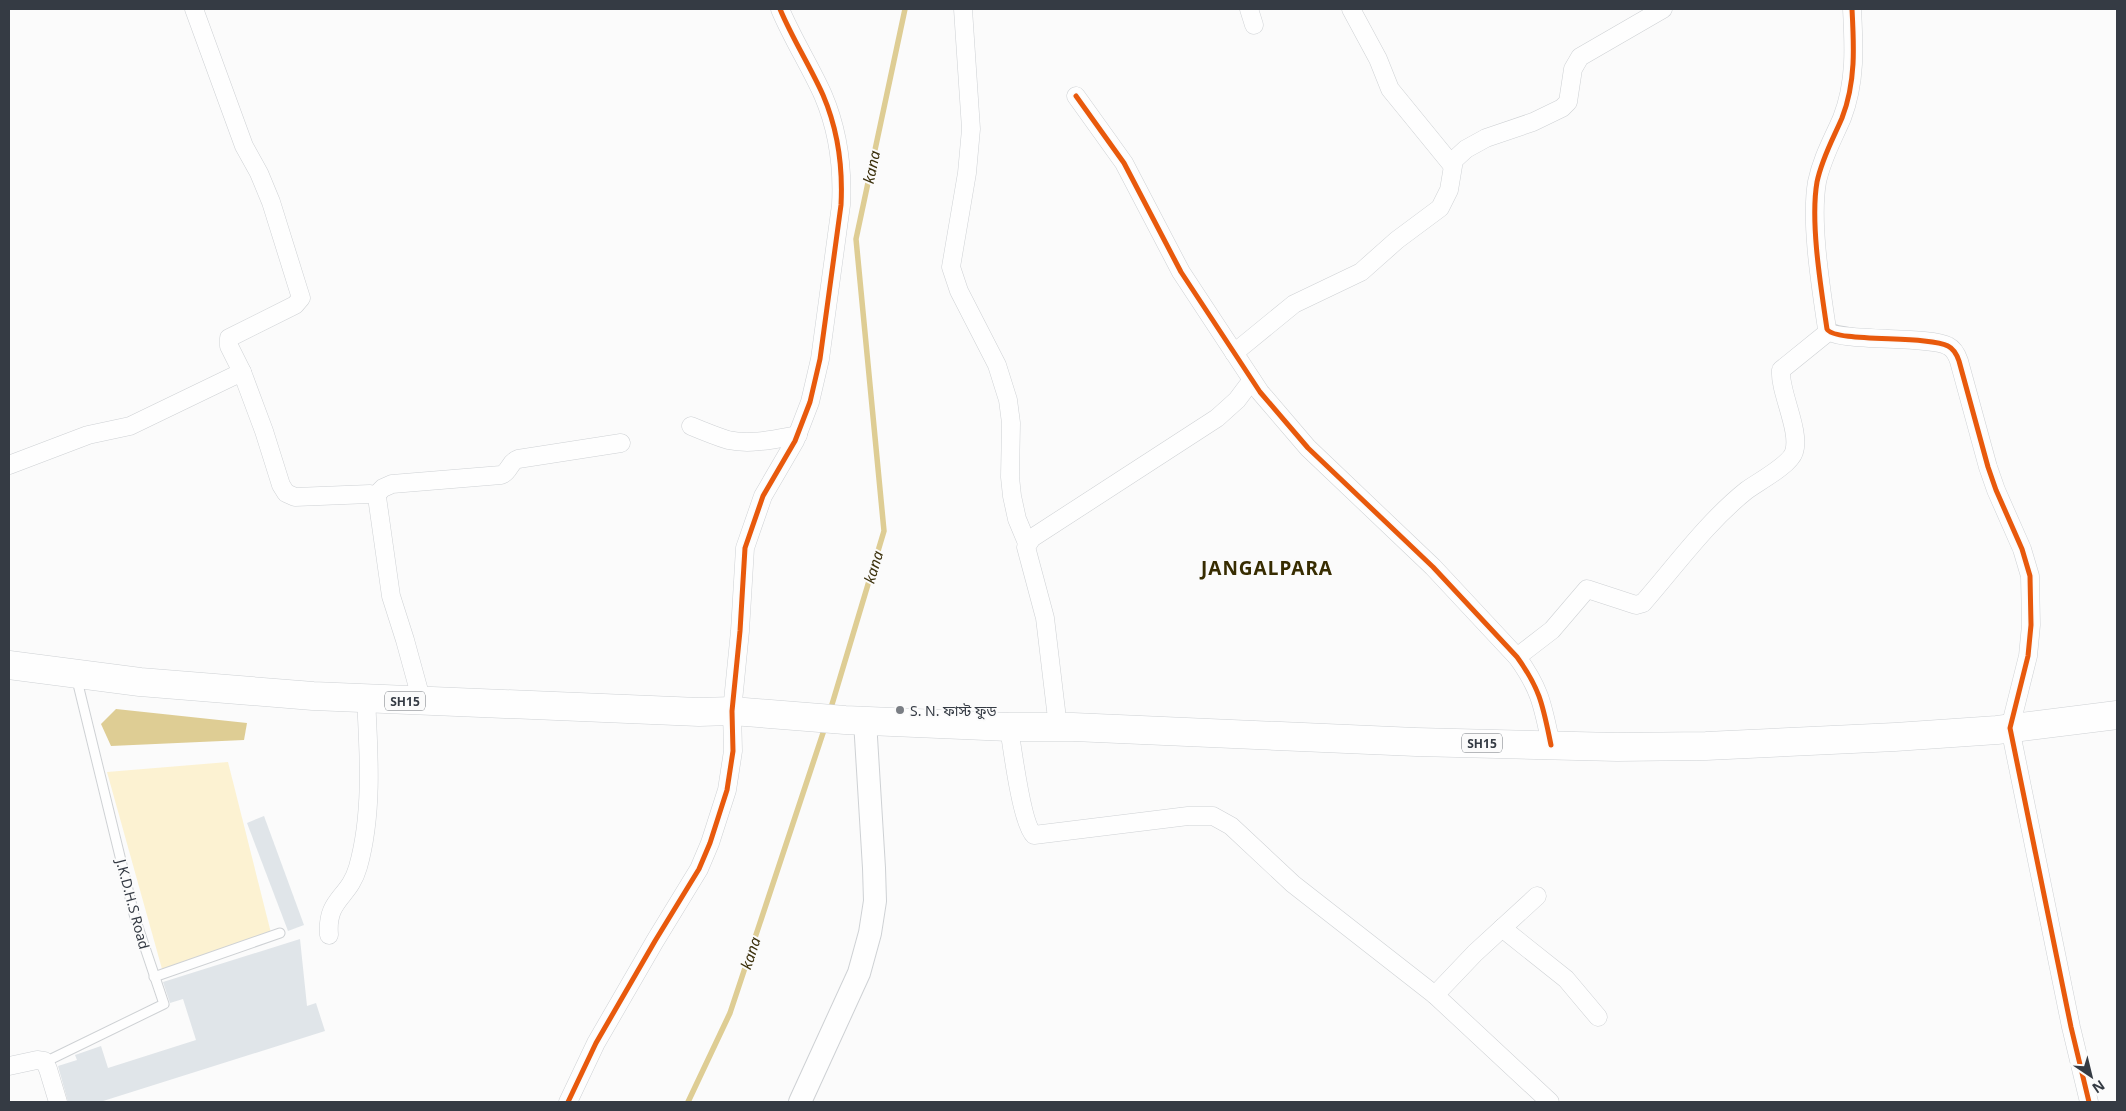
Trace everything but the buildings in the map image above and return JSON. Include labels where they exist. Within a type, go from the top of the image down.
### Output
[{"type":"main road","name":"SH15","points":[[9,664],[183,687],[422,702],[699,712],[732,711],[855,721],[1009,728],[1058,727],[1617,747],[1706,746],[1895,737],[2010,728],[2117,716]]},
{"type":"street","points":[[194,9],[240,138],[259,173],[271,202],[301,298],[295,305],[229,338],[229,346],[242,372],[264,431],[281,485],[286,493],[295,497],[376,495],[383,488],[392,484],[501,475],[506,473],[512,463],[518,459],[621,443]]},
{"type":"street","points":[[568,1102],[596,1043],[655,940],[692,881],[704,857],[727,790],[731,770],[733,743],[732,711],[740,631],[745,548],[763,496],[798,435],[810,402],[820,359],[842,187],[838,142],[832,120],[817,82],[780,9]]},
{"type":"street","points":[[963,9],[971,129],[967,173],[951,267],[958,291],[997,365],[1008,400],[1012,423],[1010,477],[1012,496],[1017,519],[1027,544],[1045,618],[1058,727]]},
{"type":"street","points":[[1350,9],[1378,59],[1390,89],[1452,165]]},
{"type":"street","points":[[1234,353],[1294,304],[1362,272],[1397,240],[1440,208],[1450,190],[1452,165],[1459,155],[1476,143],[1533,122],[1562,108],[1568,102],[1573,69],[1580,57],[1663,9]]},
{"type":"street","points":[[1828,332],[1815,223],[1817,182],[1826,151],[1842,117],[1850,93],[1854,71],[1852,9]]},
{"type":"street","points":[[1076,96],[1124,163],[1181,272],[1252,380],[1308,448],[1434,567],[1475,610],[1529,673],[1541,698],[1551,745]]},
{"type":"street","points":[[1516,658],[1552,630],[1587,589],[1636,606],[1640,605],[1702,533],[1735,500],[1791,458],[1795,450],[1794,434],[1781,370],[1828,332],[1849,336],[1938,343],[1948,346],[1956,353],[1988,467],[2022,549],[2030,576],[2031,625],[2028,656],[2010,728],[2071,1027],[2089,1102]]},
{"type":"street","points":[[9,465],[78,438],[130,426],[242,372]]},
{"type":"street","points":[[1027,544],[1032,538],[1140,466],[1217,418],[1237,400],[1252,380]]},
{"type":"street","points":[[691,426],[728,440],[746,442],[798,435]]},
{"type":"street","points":[[376,495],[380,507],[387,578],[422,702]]},
{"type":"street","points":[[328,935],[328,918],[331,909],[353,882],[362,850],[369,752],[366,699]]},
{"type":"street","points":[[800,1102],[859,973],[870,933],[875,900],[874,868],[855,721]]},
{"type":"street","points":[[1009,728],[1023,809],[1028,828],[1034,835],[1188,816],[1207,815],[1217,818],[1243,836],[1293,884],[1315,902],[1434,994],[1550,1102]]},
{"type":"street","points":[[1434,994],[1537,896]]},
{"type":"street","points":[[1502,928],[1566,979],[1598,1017]]},
{"type":"street","points":[[9,1066],[37,1060],[45,1062],[58,1102]]},
{"type":"lane","name":"J.K.D.H.S Road","points":[[45,1062],[164,1004],[135,918],[75,674]]},
{"type":"lane","points":[[154,976],[280,933]]},
{"type":"shaded area","points":[[116,709],[247,723],[244,740],[111,746],[101,724]]},
{"type":"shaded area","points":[[228,762],[271,933],[162,969],[107,772]]},
{"type":"waterway","name":"kana","points":[[830,711],[884,531],[856,239],[905,9]]},
{"type":"waterway","name":"kana","points":[[688,1102],[730,1013],[825,727]]},
{"type":"cycle path","points":[[568,1102],[596,1043],[699,869],[710,843],[727,790],[733,751],[732,711],[740,631],[745,548],[763,496],[795,441],[810,402],[820,359],[841,205],[840,163],[836,135],[823,95],[780,9]]},
{"type":"cycle path","points":[[1852,9],[1853,64],[1850,91],[1842,118],[1822,165],[1815,198],[1817,255],[1827,329],[1833,333],[1846,336],[1937,343],[1952,349],[1959,361],[1988,467],[2022,549],[2030,576],[2031,625],[2028,656],[2010,728],[2071,1027],[2089,1102]]},
{"type":"cycle path","points":[[1076,96],[1124,163],[1181,272],[1260,392],[1308,448],[1433,567],[1517,657],[1531,679],[1540,699],[1551,745]]},
{"type":"place","name":"S. N. ফাস্ট ফুড","points":[[900,710]]},
{"type":"district","name":"JANGALPARA","points":[[1267,568]]}]
